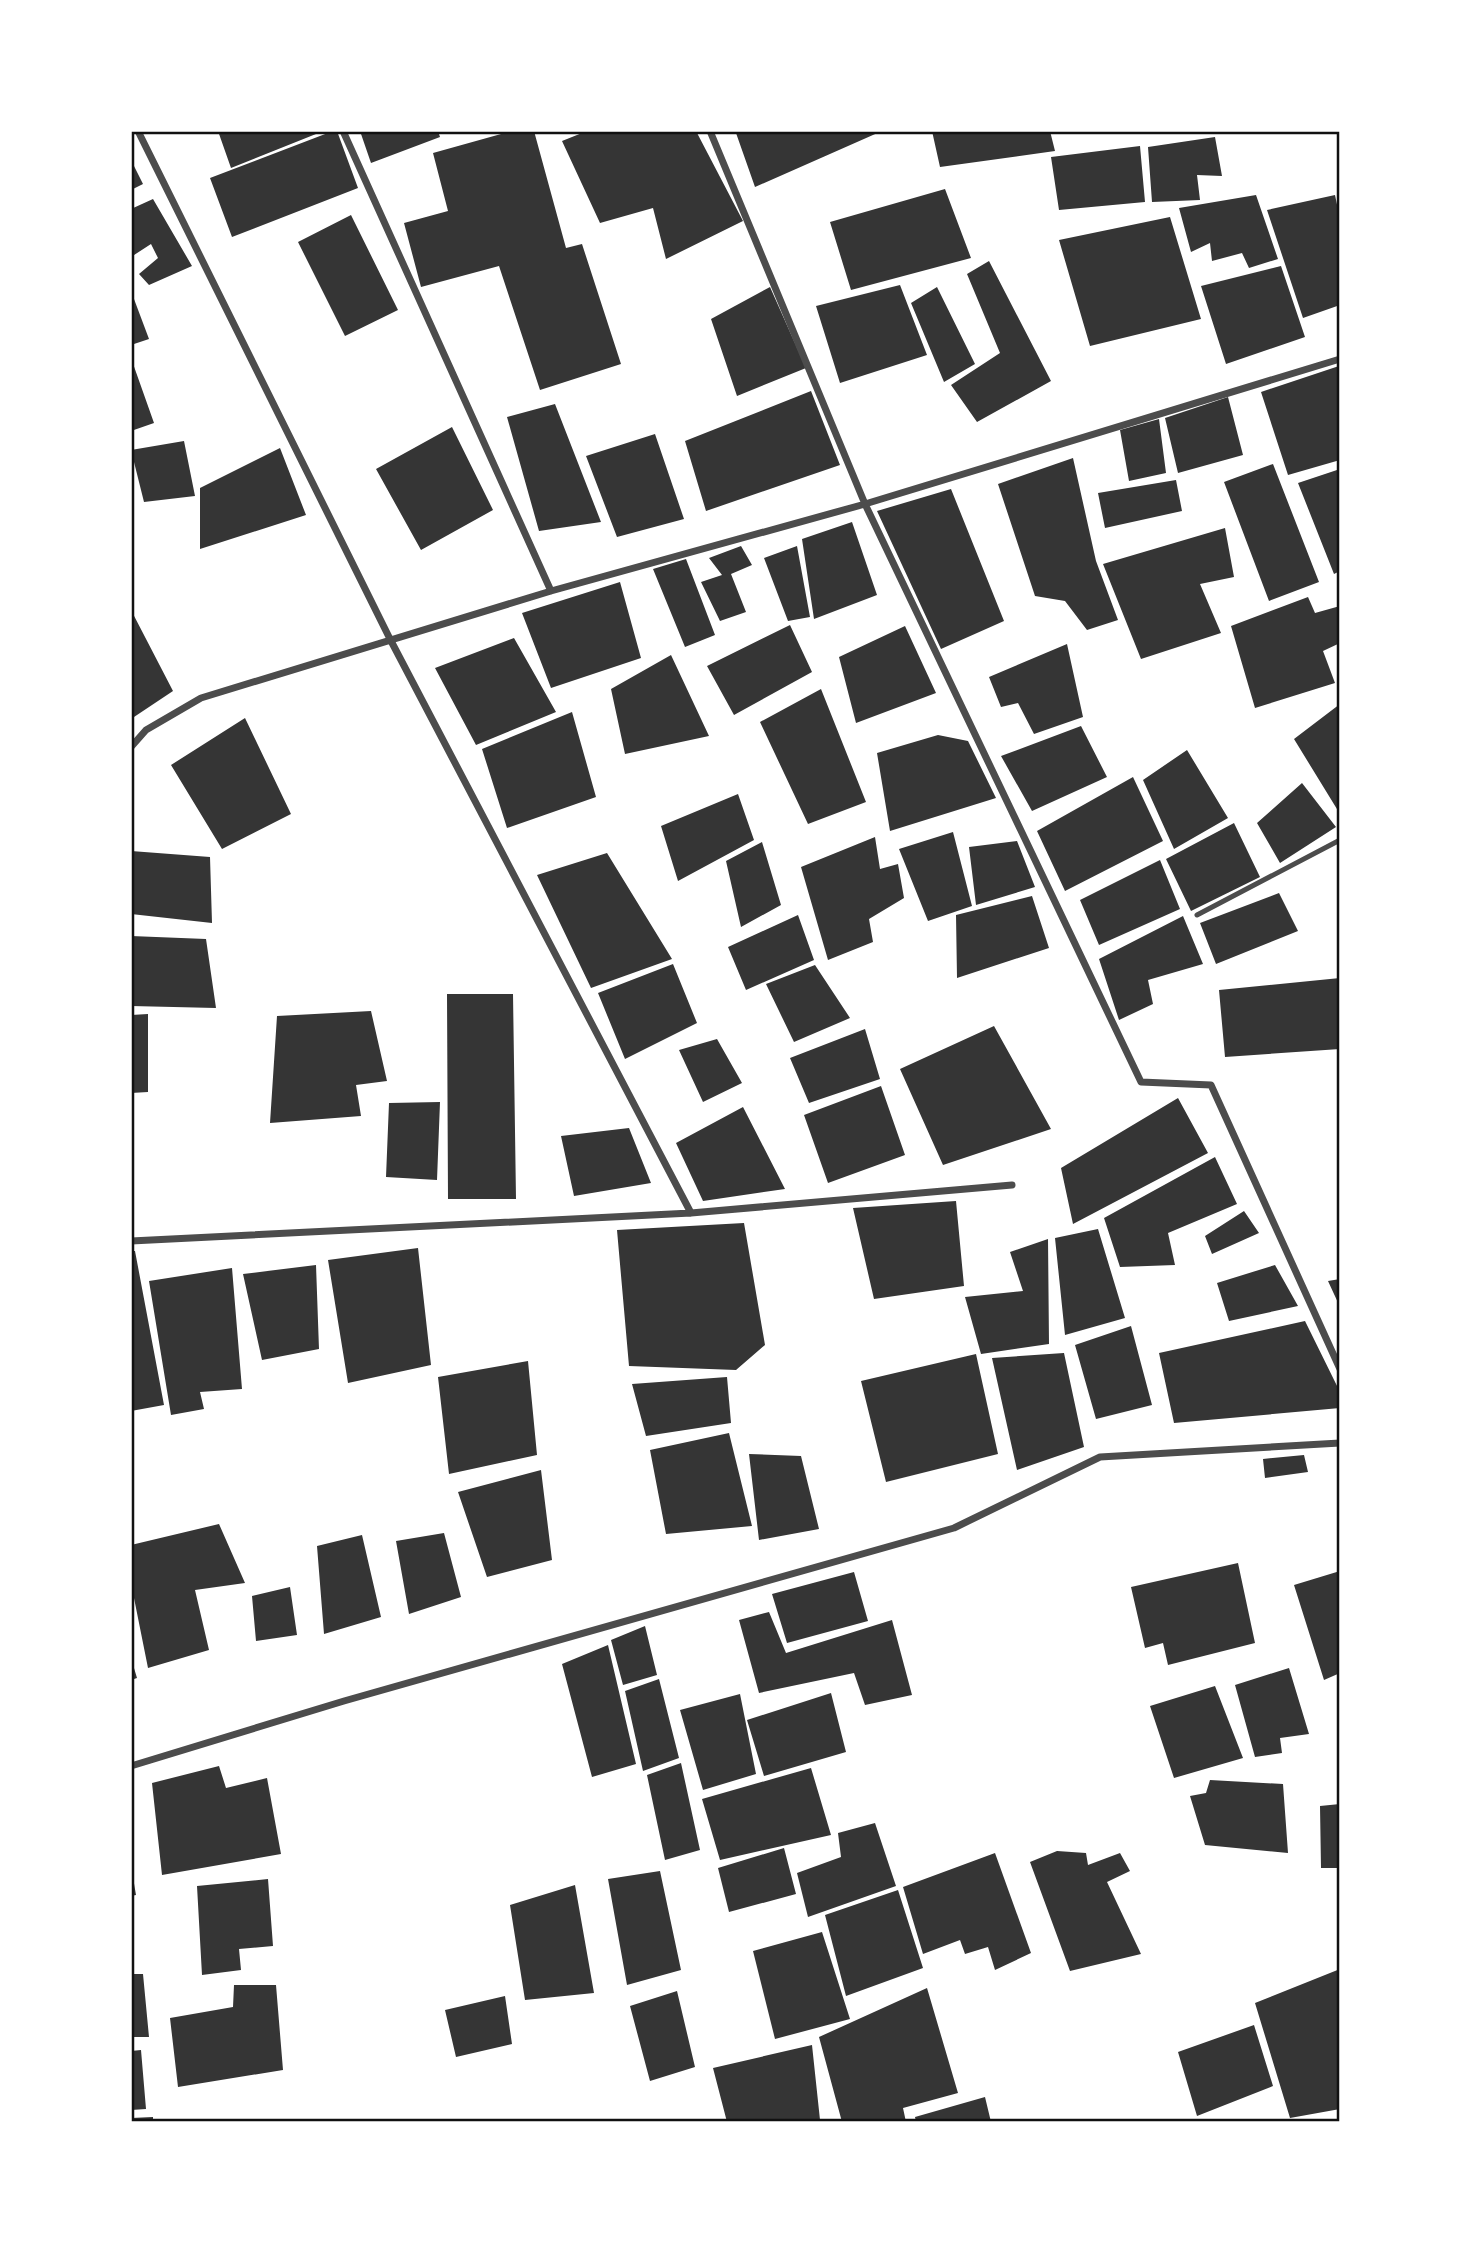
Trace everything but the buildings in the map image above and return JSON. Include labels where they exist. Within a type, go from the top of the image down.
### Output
[{"type":"street","points":[[138,131],[390,639],[691,1213]]},
{"type":"street","points":[[343,131],[551,591]]},
{"type":"street","points":[[710,131],[865,504],[1141,1082],[1211,1085],[1340,1369]]},
{"type":"street","points":[[131,747],[146,730],[201,698],[551,591],[865,504],[1340,359]]},
{"type":"street","points":[[131,1241],[691,1213],[1012,1185]]},
{"type":"street","points":[[131,1766],[344,1701],[954,1528],[1100,1457],[1340,1443]]},
{"type":"lane","points":[[1198,915],[1340,840]]}]
